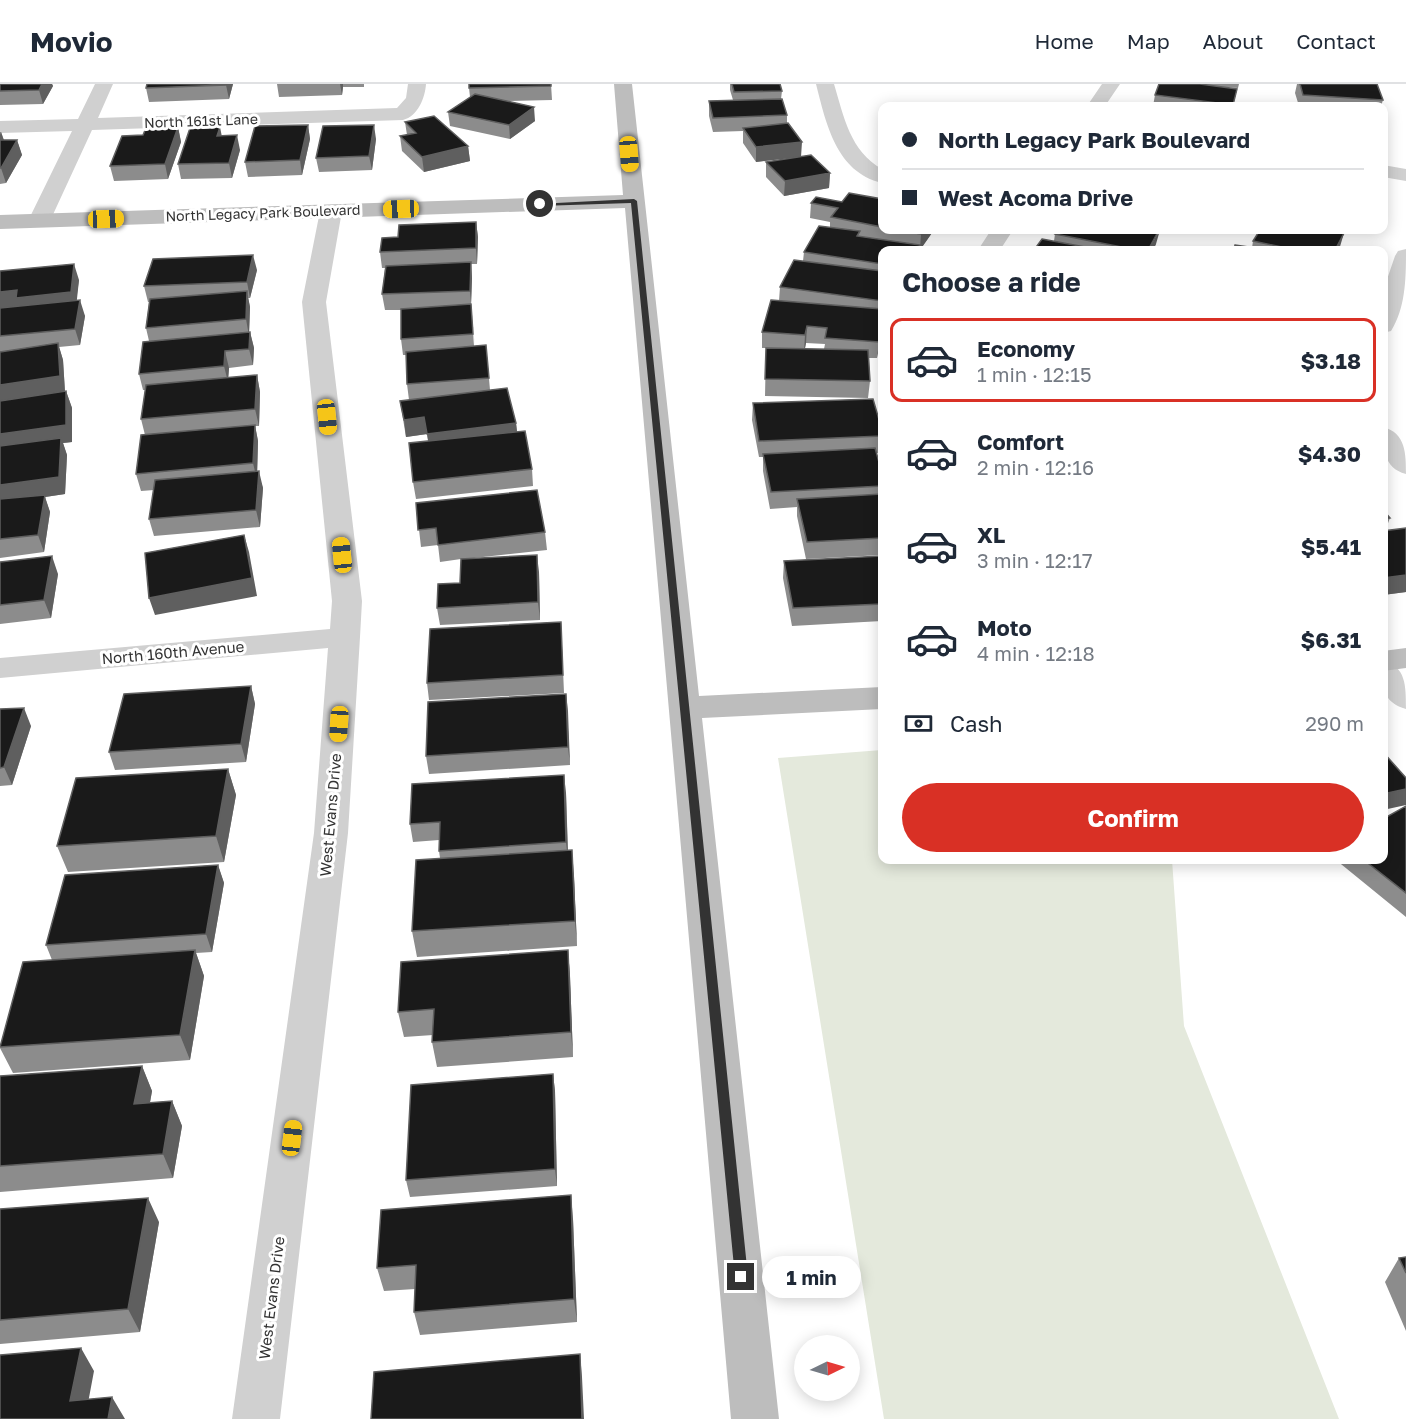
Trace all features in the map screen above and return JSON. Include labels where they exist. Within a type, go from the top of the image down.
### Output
[{"type":"street","points":[[39,221],[104,84]]},
{"type":"street","name":"North 161st Lane","points":[[0,127],[403,114],[414,98],[417,84]]},
{"type":"street","points":[[623,84],[755,1419]]},
{"type":"street","points":[[825,84],[843,142],[862,168],[878,175]]},
{"type":"street","points":[[1099,102],[1111,84]]},
{"type":"street","points":[[1388,172],[1406,175]]},
{"type":"street","name":"North Legacy Park Boulevard","points":[[0,222],[634,201]]},
{"type":"street","name":"West Evans Drive","points":[[256,1419],[331,833],[345,637],[347,601],[314,302],[331,211]]},
{"type":"street","points":[[1388,311],[1406,256]]},
{"type":"street","points":[[1388,442],[1406,466]]},
{"type":"street","name":"North 160th Avenue","points":[[0,668],[345,637]]},
{"type":"street","points":[[1388,660],[1406,658]]},
{"type":"street","points":[[1388,676],[1406,699]]},
{"type":"street","points":[[685,708],[878,698]]},
{"type":"shaded area","points":[[878,750],[878,864],[1172,864],[1184,1026],[1339,1419],[884,1419],[778,758]]},
{"type":"building","points":[[0,84],[42,84],[39,90],[0,91]]},
{"type":"building","points":[[147,84],[226,84],[226,85],[146,88]]},
{"type":"building","points":[[469,84],[551,84],[551,86],[469,88]]},
{"type":"building","points":[[732,84],[780,84],[782,91],[734,92]]},
{"type":"building","points":[[1159,84],[1200,84],[1237,89],[1234,102],[1210,102],[1155,95]]},
{"type":"building","points":[[1300,84],[1377,84],[1383,100],[1303,95]]},
{"type":"building","points":[[475,94],[534,107],[509,125],[448,112]]},
{"type":"building","points":[[782,99],[787,115],[713,118],[709,101]]},
{"type":"building","points":[[434,116],[468,146],[422,157],[400,136],[416,133],[405,122]]},
{"type":"building","points":[[788,123],[802,142],[756,147],[743,128]]},
{"type":"building","points":[[308,125],[300,160],[245,162],[255,126]]},
{"type":"building","points":[[374,125],[369,156],[316,158],[323,126]]},
{"type":"building","points":[[178,127],[165,164],[110,166],[122,136],[143,135],[146,128]]},
{"type":"building","points":[[220,127],[217,136],[237,135],[229,163],[178,164],[190,128]]},
{"type":"building","points":[[0,140],[17,140],[1,168],[0,168]]},
{"type":"building","points":[[811,155],[830,173],[785,181],[766,162]]},
{"type":"building","points":[[849,193],[878,198],[878,226],[831,217],[838,208],[811,203],[816,197],[842,202]]},
{"type":"building","points":[[476,222],[476,248],[380,252],[382,238],[398,237],[399,225]]},
{"type":"building","points":[[819,226],[860,231],[857,236],[920,245],[878,246],[878,263],[804,252]]},
{"type":"building","points":[[1055,234],[1157,234],[1150,246],[1116,246]]},
{"type":"building","points":[[1257,234],[1343,234],[1337,246],[1277,246],[1253,241]]},
{"type":"building","points":[[1042,239],[1080,246],[1037,246]]},
{"type":"building","points":[[253,255],[247,282],[144,286],[153,259]]},
{"type":"building","points":[[794,260],[878,270],[878,300],[780,287]]},
{"type":"building","points":[[471,262],[470,291],[382,294],[386,266]]},
{"type":"building","points":[[74,264],[71,292],[16,298],[17,290],[0,292],[0,271]]},
{"type":"building","points":[[247,291],[246,319],[146,328],[150,299]]},
{"type":"building","points":[[80,300],[75,329],[0,336],[0,308]]},
{"type":"building","points":[[771,300],[878,309],[878,342],[825,338],[827,328],[807,326],[805,335],[762,332]]},
{"type":"building","points":[[471,304],[473,334],[401,339],[401,309]]},
{"type":"building","points":[[250,332],[249,349],[225,351],[224,366],[139,374],[143,342]]},
{"type":"building","points":[[58,343],[60,376],[0,385],[0,352]]},
{"type":"building","points":[[486,345],[489,378],[407,384],[406,352]]},
{"type":"building","points":[[766,348],[868,350],[870,381],[765,379]]},
{"type":"building","points":[[257,375],[255,409],[141,419],[146,385]]},
{"type":"building","points":[[507,388],[516,423],[427,434],[424,417],[404,420],[400,401]]},
{"type":"building","points":[[66,391],[66,425],[0,434],[0,401]]},
{"type":"building","points":[[873,399],[878,416],[878,436],[759,441],[753,403]]},
{"type":"building","points":[[255,425],[253,463],[136,474],[141,435]]},
{"type":"building","points":[[525,431],[532,469],[413,482],[409,443]]},
{"type":"building","points":[[61,438],[59,477],[0,485],[0,446]]},
{"type":"building","points":[[875,448],[878,459],[878,486],[771,492],[763,454]]},
{"type":"building","points":[[259,471],[256,510],[149,519],[155,480]]},
{"type":"building","points":[[537,490],[545,532],[438,545],[436,528],[418,530],[416,503]]},
{"type":"building","points":[[878,494],[878,538],[807,542],[797,499]]},
{"type":"building","points":[[45,495],[38,535],[0,539],[0,499]]},
{"type":"building","points":[[1406,528],[1406,575],[1388,577],[1388,530]]},
{"type":"building","points":[[244,535],[252,578],[149,598],[145,553]]},
{"type":"building","points":[[537,555],[538,602],[437,608],[438,584],[460,583],[461,559]]},
{"type":"building","points":[[52,556],[44,600],[0,605],[0,562]]},
{"type":"building","points":[[878,556],[878,604],[793,608],[784,561]]},
{"type":"building","points":[[561,622],[563,675],[427,683],[430,629]]},
{"type":"building","points":[[251,686],[241,744],[109,752],[124,694]]},
{"type":"building","points":[[566,694],[568,747],[426,756],[428,702]]},
{"type":"building","points":[[24,708],[4,767],[0,768],[0,709]]},
{"type":"building","points":[[1388,758],[1406,778],[1406,789],[1388,793]]},
{"type":"building","points":[[228,769],[216,836],[57,846],[76,778]]},
{"type":"building","points":[[564,775],[566,842],[439,851],[440,822],[410,824],[412,784]]},
{"type":"building","points":[[1406,806],[1406,893],[1369,864],[1388,864],[1388,816]]},
{"type":"building","points":[[572,850],[575,921],[412,931],[416,860]]},
{"type":"building","points":[[218,865],[206,934],[46,945],[65,875]]},
{"type":"building","points":[[195,950],[180,1035],[0,1047],[23,962]]},
{"type":"building","points":[[568,950],[571,1032],[432,1042],[434,1009],[398,1012],[401,962]]},
{"type":"building","points":[[142,1066],[134,1104],[172,1101],[163,1154],[0,1166],[0,1076]]},
{"type":"building","points":[[553,1074],[555,1169],[406,1180],[411,1085]]},
{"type":"building","points":[[571,1195],[574,1299],[414,1312],[416,1265],[377,1268],[381,1210]]},
{"type":"building","points":[[148,1198],[128,1309],[0,1320],[0,1209]]},
{"type":"building","points":[[1406,1257],[1406,1273],[1399,1258]]},
{"type":"building","points":[[81,1348],[70,1401],[112,1397],[108,1419],[0,1419],[0,1355]]},
{"type":"building","points":[[580,1354],[582,1419],[371,1419],[374,1372]]},
{"type":"route","points":[[540,204],[634,201],[741,1277]]}]
